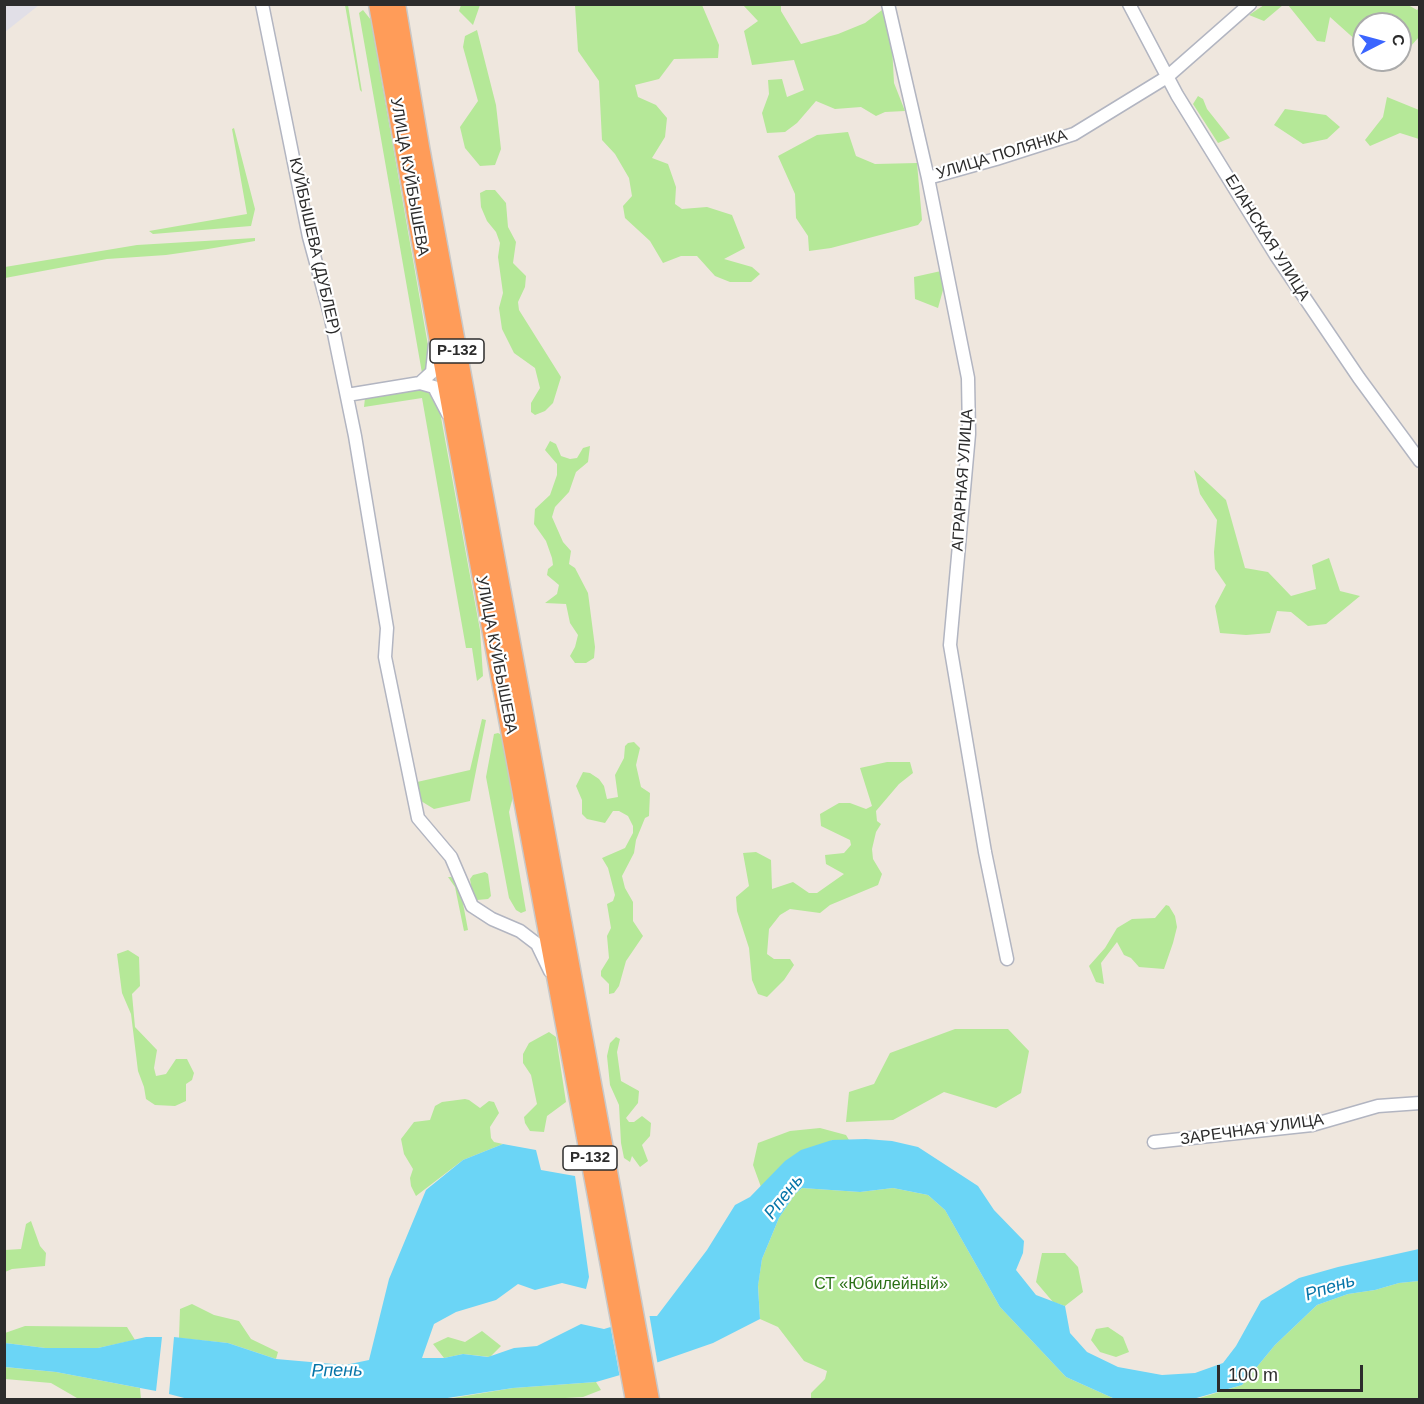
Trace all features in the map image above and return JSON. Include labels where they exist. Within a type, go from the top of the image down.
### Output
[{"type":"highway","name":"УЛИЦА КУЙБЫШЕВА","points":[[378,4],[562,1012],[626,1304]]},
{"type":"highway","name":"УЛИЦА КУЙБЫШЕВА","points":[[396,4],[626,1304]]},
{"type":"highway","name":"Р-132","points":[[626,1304],[642,1391]]},
{"type":"street","name":"КУЙБЫШЕВА (ДУБЛЕР)","points":[[262,4],[309,237],[330,314],[347,395],[387,628],[385,657],[418,818],[452,857],[472,906],[492,919],[513,927],[537,944],[548,965],[562,1012]]},
{"type":"street","name":"АГРАРНАЯ УЛИЦА","points":[[888,4],[928,178],[968,378],[969,434],[950,645],[1007,959]]},
{"type":"street","name":"ЕЛАНСКАЯ УЛИЦА","points":[[1129,4],[1167,77],[1302,295],[1419,461]]},
{"type":"street","name":"УЛИЦА ПОЛЯНКА","points":[[928,178],[1074,134],[1167,77],[1250,4]]},
{"type":"street","points":[[420,383],[432,372],[434,313]]},
{"type":"street","points":[[347,395],[420,383],[434,387],[448,414],[460,451]]},
{"type":"street","name":"ЗАРЕЧНАЯ УЛИЦА","points":[[1154,1142],[1312,1125],[1378,1106],[1419,1102]]},
{"type":"shaded area","points":[[5,4],[39,4],[39,5],[5,32]]},
{"type":"green space","points":[[345,5],[348,5],[362,92],[360,90]]},
{"type":"green space","points":[[461,5],[480,5],[473,25],[459,11]]},
{"type":"green space","points":[[575,5],[702,5],[719,45],[718,58],[674,59],[659,79],[635,85],[638,97],[656,105],[667,118],[665,137],[652,158],[668,164],[676,187],[675,204],[682,209],[707,207],[732,215],[745,248],[724,259],[752,267],[760,274],[751,282],[730,282],[715,276],[697,256],[681,256],[663,263],[650,241],[625,218],[623,206],[632,196],[629,178],[615,154],[602,140],[599,81],[578,51]]},
{"type":"green space","points":[[743,5],[781,5],[781,11],[801,44],[838,34],[865,23],[882,10],[891,27],[894,83],[905,111],[885,112],[876,116],[861,107],[835,109],[816,101],[797,123],[785,132],[767,133],[762,113],[769,94],[768,80],[782,79],[787,97],[804,90],[794,60],[752,65],[744,31],[758,21]]},
{"type":"green space","points":[[1264,5],[1283,5],[1264,21],[1249,15]]},
{"type":"green space","points":[[1288,5],[1408,5],[1417,10],[1419,8],[1419,37],[1412,45],[1412,12],[1352,12],[1352,37],[1330,17],[1325,42],[1317,41]]},
{"type":"green space","points":[[363,10],[371,20],[430,357],[428,370],[422,373],[359,13]]},
{"type":"green space","points":[[477,30],[496,105],[501,149],[495,165],[480,166],[465,148],[460,127],[478,101],[463,47],[465,36]]},
{"type":"green space","points":[[1198,96],[1203,99],[1207,109],[1230,138],[1218,143],[1193,104]]},
{"type":"green space","points":[[1387,97],[1419,110],[1419,139],[1400,133],[1370,146],[1365,140],[1383,117]]},
{"type":"green space","points":[[1285,109],[1326,115],[1340,127],[1327,139],[1303,144],[1274,125]]},
{"type":"green space","points":[[234,128],[255,209],[251,226],[153,234],[149,231],[247,214],[232,129]]},
{"type":"green space","points":[[848,132],[856,156],[875,164],[917,163],[922,220],[918,225],[831,248],[809,251],[808,236],[796,218],[795,194],[778,156],[817,135]]},
{"type":"green space","points":[[495,190],[506,203],[508,227],[516,242],[513,263],[526,276],[525,287],[518,302],[519,310],[561,377],[553,403],[545,411],[535,415],[531,412],[531,403],[540,388],[535,368],[514,353],[502,329],[499,308],[503,293],[498,257],[500,243],[481,207],[480,193]]},
{"type":"green space","points":[[255,238],[255,241],[208,249],[166,255],[107,259],[5,278],[5,267],[137,245]]},
{"type":"green space","points":[[941,271],[943,290],[938,308],[915,299],[914,277]]},
{"type":"green space","points":[[419,388],[428,390],[438,401],[480,630],[483,676],[477,681],[472,648],[466,648],[422,398],[364,407],[365,398]]},
{"type":"green space","points":[[550,441],[556,444],[561,456],[570,459],[577,458],[583,448],[590,446],[588,462],[576,472],[569,492],[555,507],[552,517],[563,542],[571,551],[569,564],[575,568],[588,593],[595,647],[594,658],[586,663],[575,663],[570,656],[578,635],[570,623],[566,604],[545,603],[557,594],[559,585],[547,575],[548,569],[553,565],[552,558],[546,541],[534,524],[535,509],[550,495],[557,475],[557,464],[545,450]]},
{"type":"green space","points":[[1194,470],[1226,500],[1245,568],[1268,572],[1291,596],[1316,589],[1312,565],[1329,558],[1340,591],[1360,596],[1326,624],[1308,626],[1291,612],[1277,611],[1270,633],[1246,635],[1220,633],[1215,606],[1226,585],[1215,569],[1217,520],[1200,494]]},
{"type":"green space","points":[[482,719],[486,720],[470,801],[434,809],[421,801],[417,782],[470,770]]},
{"type":"green space","points":[[494,734],[502,735],[513,797],[509,812],[526,911],[521,913],[516,910],[509,898],[486,777]]},
{"type":"green space","points":[[634,742],[640,748],[636,765],[641,787],[650,793],[649,816],[645,818],[636,840],[634,853],[622,876],[625,888],[633,902],[633,921],[643,936],[626,961],[619,986],[614,993],[609,994],[609,984],[601,976],[601,971],[609,958],[607,936],[611,928],[607,904],[613,901],[615,895],[608,868],[602,858],[625,848],[633,833],[633,826],[628,816],[619,811],[613,811],[605,823],[587,819],[582,814],[582,800],[576,786],[583,772],[590,773],[604,786],[607,799],[618,797],[615,775],[624,758],[625,746]]},
{"type":"green space","points":[[887,762],[910,762],[913,773],[899,784],[876,811],[877,821],[881,824],[876,832],[872,849],[873,859],[882,874],[878,885],[830,905],[820,913],[790,909],[780,915],[769,929],[767,954],[774,959],[790,959],[794,965],[784,980],[767,997],[758,994],[752,980],[749,948],[737,911],[736,897],[749,886],[743,853],[756,852],[771,860],[772,889],[793,882],[809,893],[817,893],[844,874],[826,864],[825,855],[844,853],[851,845],[850,840],[821,826],[820,814],[839,803],[850,803],[866,809],[872,806],[860,768]]},
{"type":"green space","points":[[485,872],[488,874],[491,896],[488,899],[477,900],[473,897],[470,879],[473,875]]},
{"type":"green space","points":[[448,877],[459,882],[468,930],[464,931],[455,887]]},
{"type":"green space","points":[[1166,905],[1175,916],[1177,927],[1164,969],[1139,967],[1131,958],[1124,955],[1117,942],[1101,963],[1104,984],[1096,982],[1089,966],[1105,948],[1117,928],[1132,919],[1155,918]]},
{"type":"green space","points":[[128,950],[139,957],[140,986],[132,994],[135,1027],[157,1050],[154,1068],[156,1076],[166,1074],[176,1059],[187,1059],[194,1073],[192,1080],[186,1084],[186,1101],[175,1106],[155,1105],[146,1099],[138,1071],[131,1014],[122,993],[117,954]]},
{"type":"green space","points":[[955,1029],[1008,1029],[1029,1051],[1021,1093],[996,1108],[944,1092],[893,1120],[846,1122],[849,1092],[874,1084],[890,1053]]},
{"type":"green space","points":[[549,1032],[556,1037],[566,1102],[547,1116],[544,1132],[530,1131],[524,1117],[537,1104],[531,1075],[523,1063],[523,1054],[529,1043]]},
{"type":"green space","points":[[616,1037],[620,1039],[617,1052],[621,1081],[639,1091],[638,1103],[626,1118],[629,1122],[634,1122],[642,1116],[651,1123],[650,1136],[642,1145],[648,1161],[640,1167],[632,1156],[630,1162],[624,1158],[619,1105],[610,1085],[607,1056],[610,1043]]},
{"type":"green space","points":[[465,1099],[480,1108],[489,1101],[494,1102],[499,1113],[490,1127],[491,1138],[494,1142],[503,1144],[463,1160],[416,1196],[410,1178],[413,1169],[404,1154],[401,1139],[414,1122],[430,1120],[435,1106],[442,1102]]},
{"type":"green space","points":[[820,1128],[846,1135],[849,1140],[832,1140],[761,1187],[753,1165],[758,1143],[790,1131]]},
{"type":"green space","name":"СТ «Юбилейный»","points":[[802,1188],[860,1192],[893,1188],[928,1195],[945,1210],[1000,1307],[1066,1377],[1115,1399],[811,1399],[811,1393],[825,1379],[827,1371],[804,1361],[778,1327],[760,1319],[758,1285],[762,1259],[779,1218],[795,1194]]},
{"type":"green space","points":[[31,1221],[40,1246],[46,1253],[45,1266],[12,1269],[5,1272],[5,1250],[21,1249],[26,1224]]},
{"type":"green space","points":[[1042,1253],[1065,1253],[1078,1267],[1083,1292],[1065,1306],[1053,1302],[1036,1282]]},
{"type":"green space","points":[[1419,1281],[1419,1399],[1193,1400],[1242,1385],[1275,1345],[1317,1305],[1348,1294]]},
{"type":"green space","points":[[192,1304],[214,1315],[239,1321],[251,1339],[278,1352],[276,1359],[228,1343],[179,1338],[180,1309]]},
{"type":"green space","points":[[25,1326],[127,1327],[135,1340],[98,1348],[45,1348],[5,1343],[5,1333]]},
{"type":"green space","points":[[1108,1327],[1123,1337],[1129,1352],[1116,1357],[1100,1352],[1091,1340],[1096,1329]]},
{"type":"green space","points":[[482,1331],[501,1346],[490,1357],[463,1354],[444,1358],[433,1344],[448,1337],[465,1342]]},
{"type":"green space","points":[[4,1367],[56,1372],[140,1388],[141,1399],[77,1398],[51,1383],[5,1379]]},
{"type":"green space","points":[[596,1382],[601,1390],[583,1397],[441,1400],[513,1388]]},
{"type":"water","name":"Рпень","points":[[832,1140],[892,1141],[918,1147],[978,1186],[994,1210],[1024,1241],[1023,1253],[1016,1270],[1036,1295],[1065,1306],[1070,1333],[1087,1352],[1118,1367],[1162,1375],[1195,1373],[1223,1363],[1236,1346],[1261,1301],[1299,1278],[1419,1249],[1419,1281],[1348,1294],[1317,1305],[1275,1345],[1242,1385],[1193,1399],[1115,1399],[1066,1377],[1000,1307],[945,1210],[928,1195],[893,1188],[860,1192],[802,1188],[795,1194],[779,1218],[762,1259],[758,1286],[760,1319],[713,1343],[627,1373],[596,1382],[513,1388],[441,1399],[188,1399],[169,1394],[174,1337],[228,1343],[276,1359],[345,1365],[369,1360],[389,1279],[426,1190],[463,1160],[503,1144],[536,1150],[541,1170],[575,1176],[589,1277],[586,1289],[562,1283],[535,1290],[518,1284],[496,1300],[456,1312],[434,1324],[422,1358],[444,1358],[463,1354],[488,1357],[514,1348],[537,1346],[581,1324],[604,1329],[647,1316],[657,1316],[707,1250],[735,1205],[750,1197],[785,1161],[801,1150]]},
{"type":"water","points":[[146,1337],[162,1337],[156,1391],[56,1372],[5,1367],[5,1343],[45,1348],[98,1348]]},
{"type":"pier","points":[[649,1313],[658,1366],[620,1378],[610,1324]]}]
